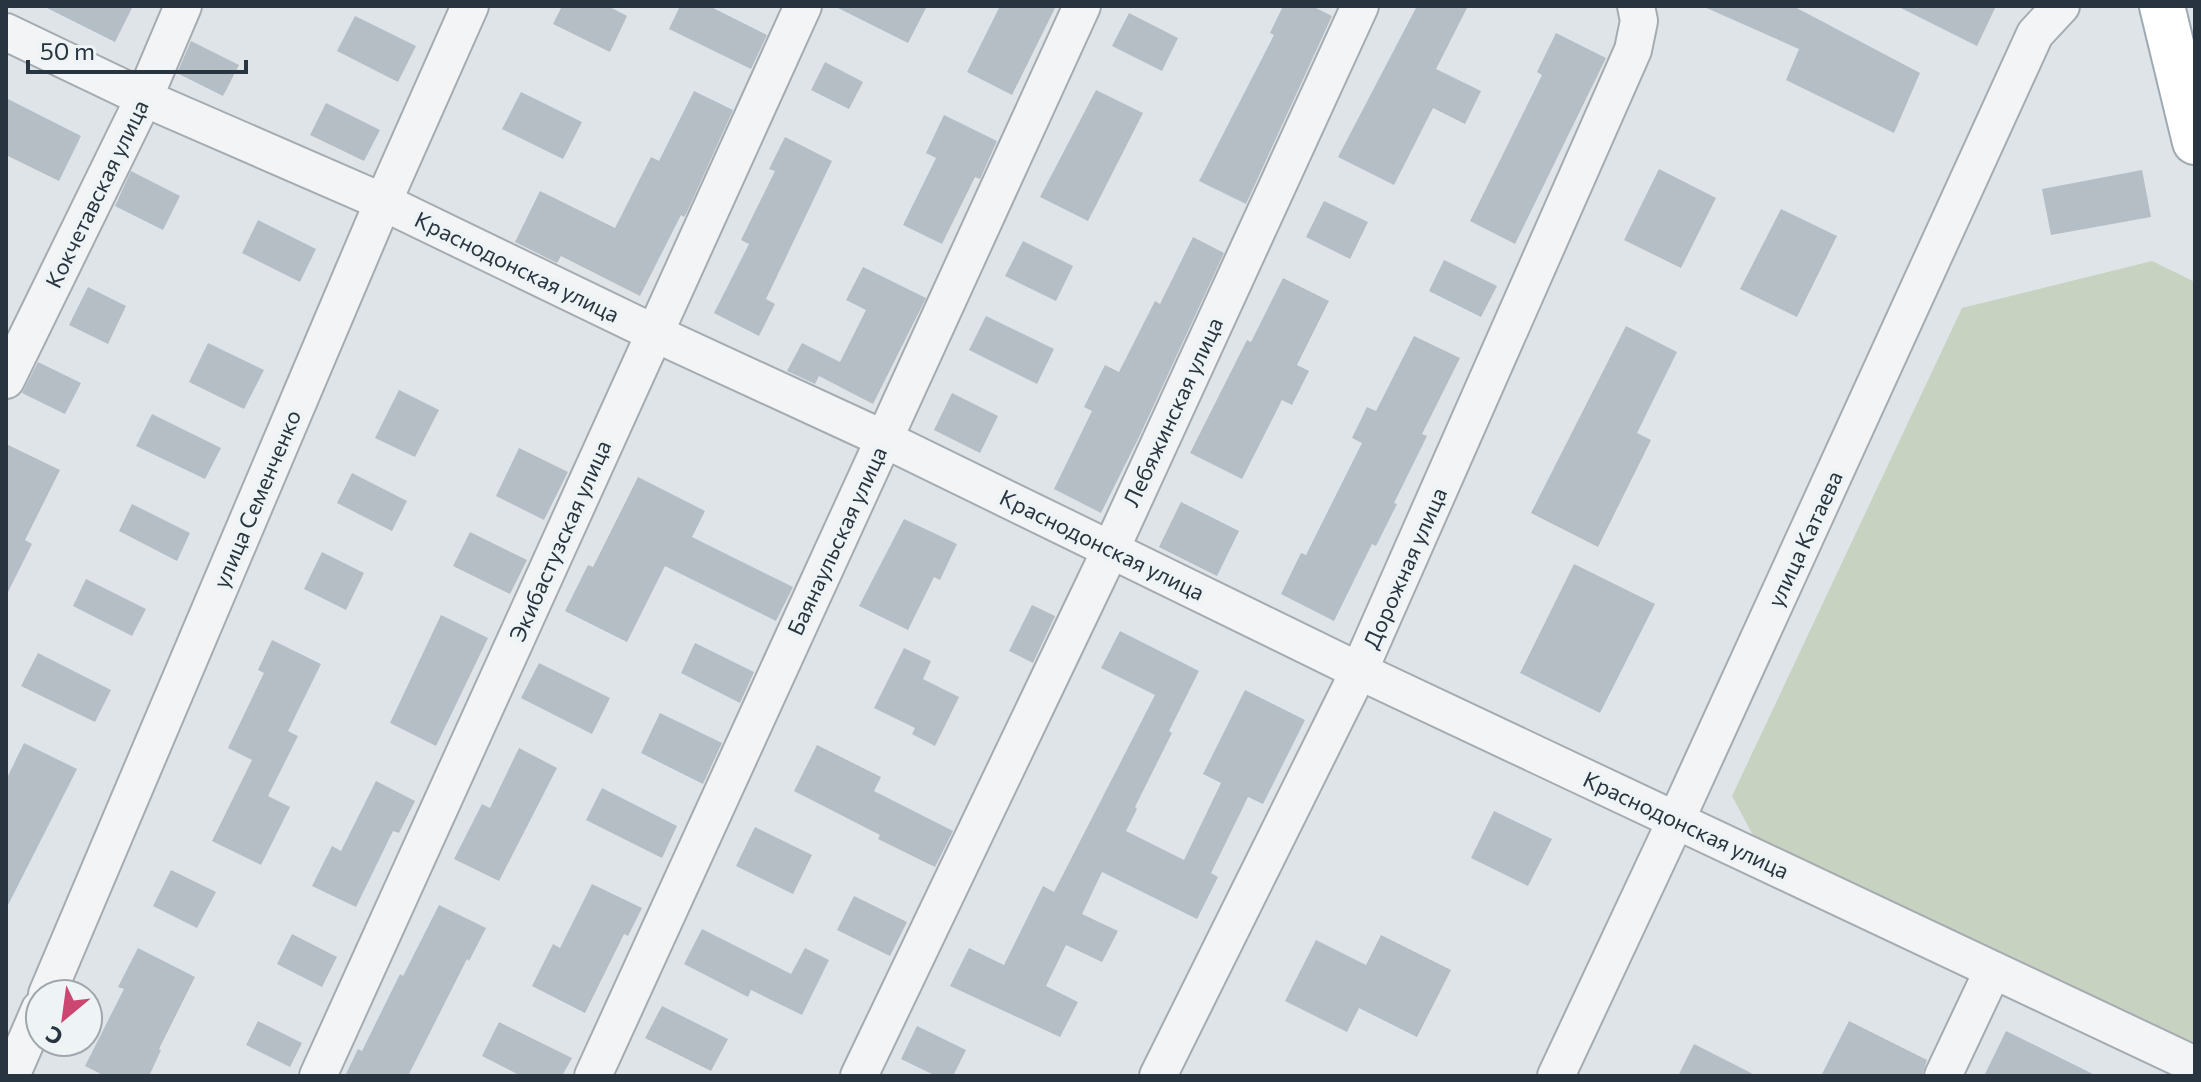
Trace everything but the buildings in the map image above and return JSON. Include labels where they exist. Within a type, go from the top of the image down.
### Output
[{"type":"main road","points":[[2162,6],[2195,142]]},
{"type":"street","name":"Кокчетавская улица","points":[[6,380],[144,98],[183,6]]},
{"type":"street","name":"улица Семенченко","points":[[54,978],[383,202],[470,6]]},
{"type":"street","name":"Экибастузская улица","points":[[318,1076],[803,6]]},
{"type":"street","name":"Баянаульская улица","points":[[593,1076],[1082,6]]},
{"type":"street","name":"Лебяжинская улица","points":[[859,1076],[1111,549],[1360,6]]},
{"type":"street","name":"Дорожная улица","points":[[1158,1076],[1359,671],[1633,50],[1639,21],[1636,6]]},
{"type":"street","name":"улица Катаева","points":[[1556,1076],[2035,34],[2061,6]]},
{"type":"street","name":"Краснодонская улица","points":[[6,32],[144,98],[383,202],[654,333],[884,439],[1359,671],[2195,1065]]},
{"type":"street","points":[[1943,1076],[1993,970]]},
{"type":"street","points":[[12,1060],[24,1038]]},
{"type":"green space","points":[[2152,261],[2195,282],[2195,1046],[1764,856],[1732,796],[1962,308]]}]
